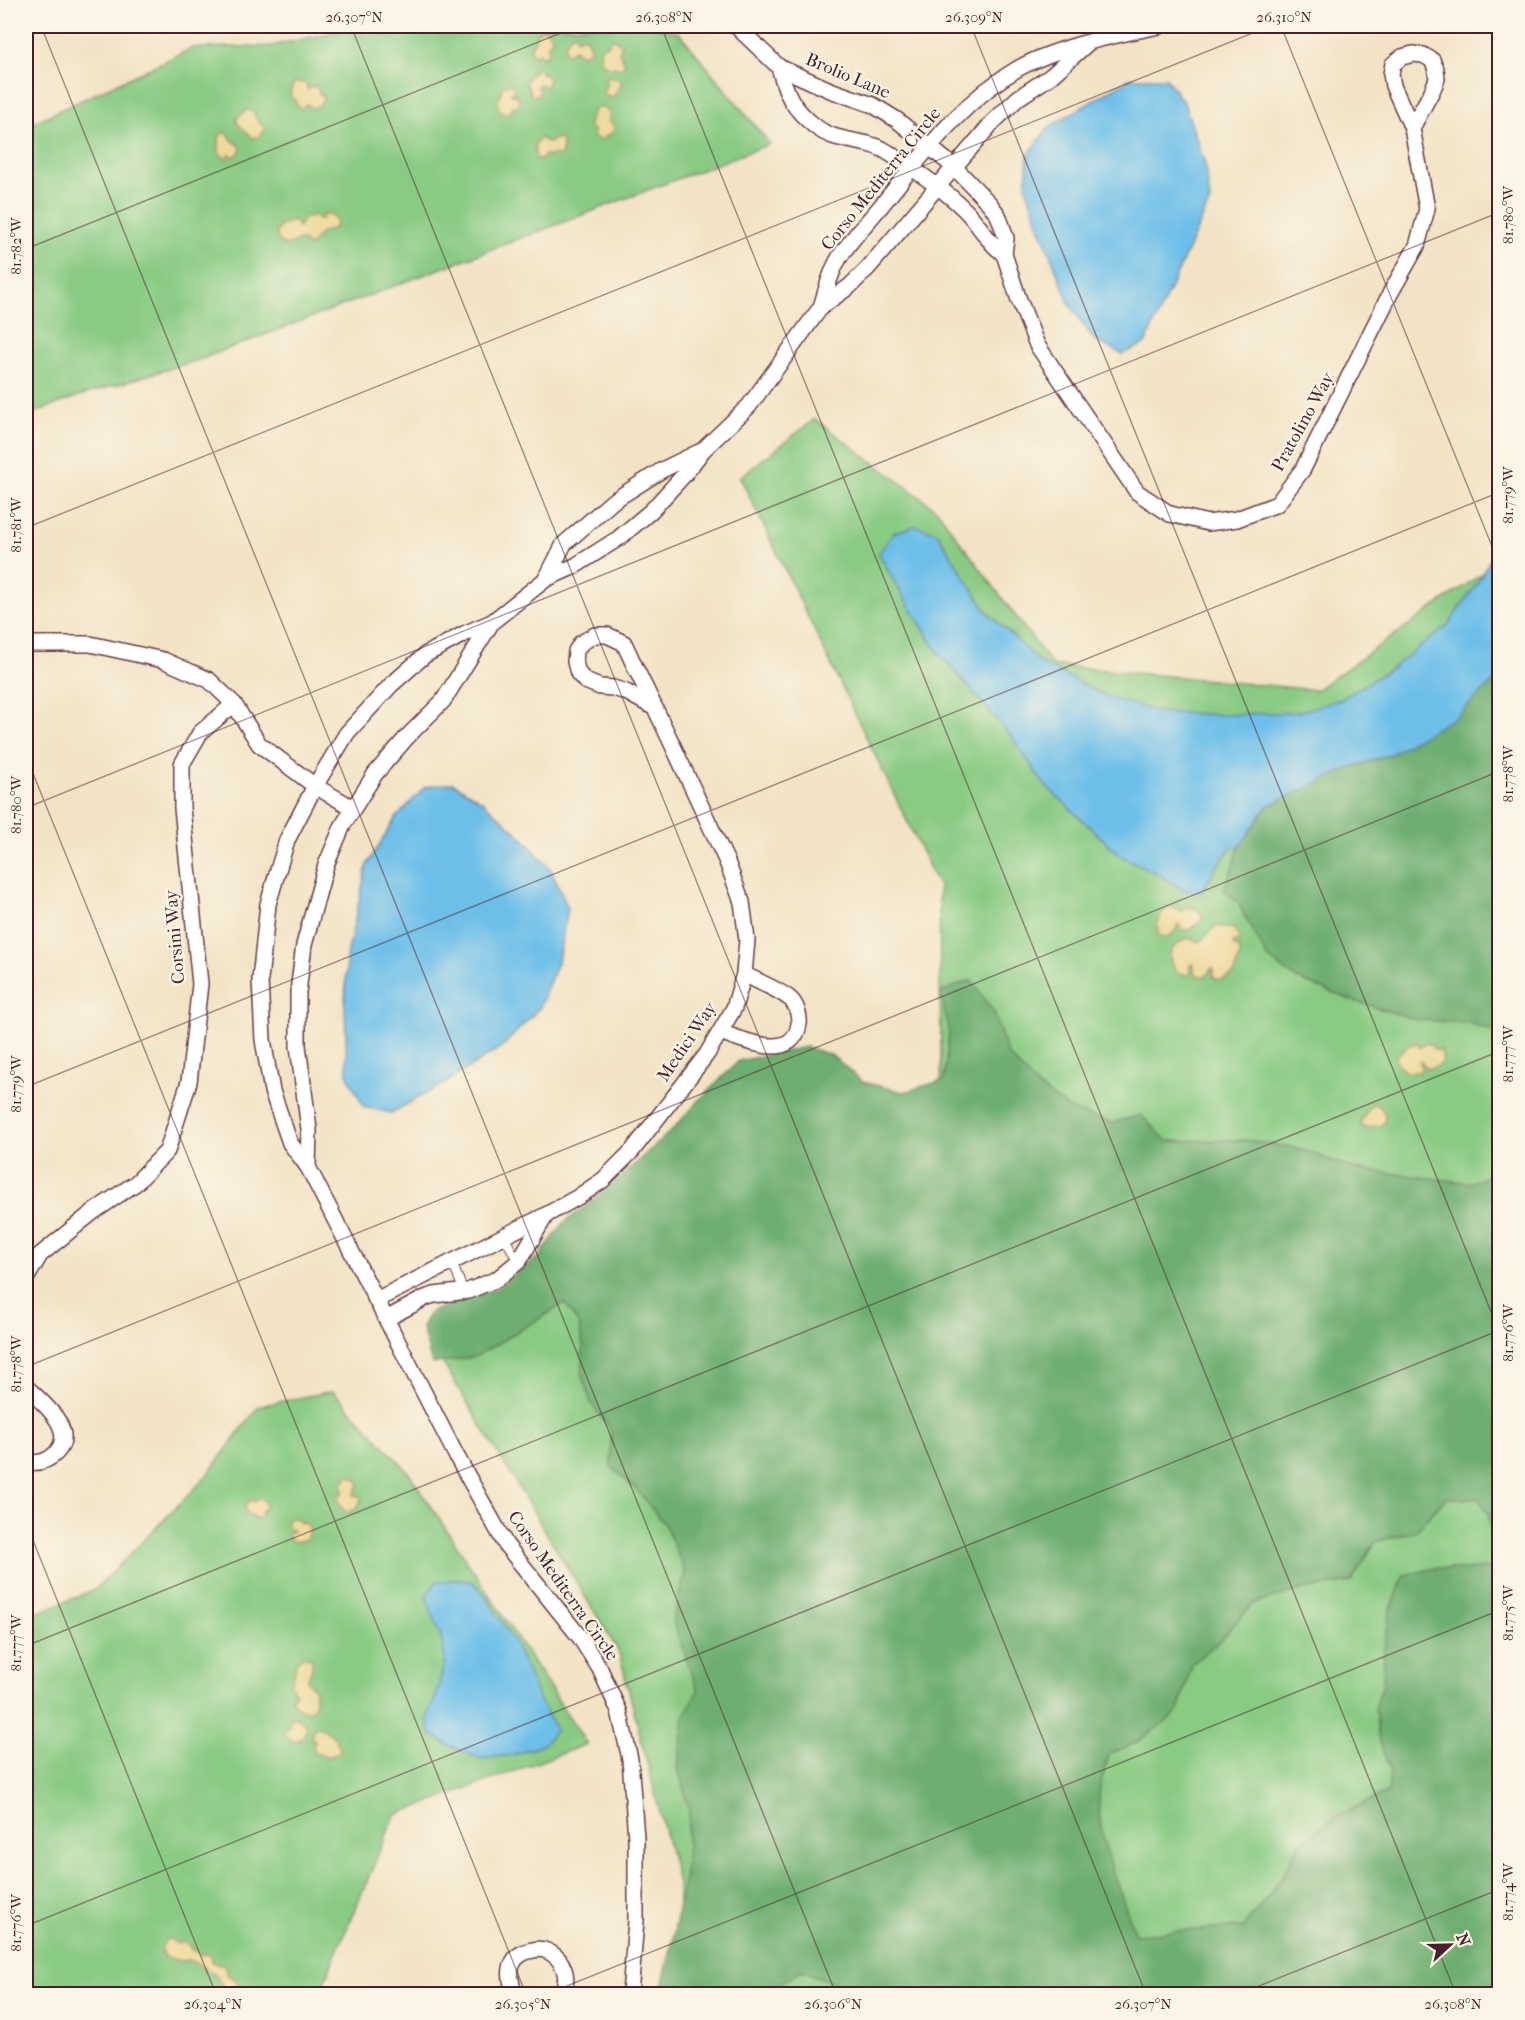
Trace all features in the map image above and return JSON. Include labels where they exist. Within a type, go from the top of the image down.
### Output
[{"type":"street","name":"Brolio Lane","points":[[736,26],[779,67],[823,87],[873,105],[897,120],[954,167]]},
{"type":"street","name":"Corso Mediterra Circle","points":[[630,1995],[636,1920],[636,1838],[630,1759],[619,1711],[600,1669],[579,1636],[506,1545],[457,1457],[308,1167],[290,1143],[272,1091],[263,1040],[260,980],[267,904],[287,840],[315,786],[347,733],[391,685],[425,655],[492,622],[546,579],[575,566],[619,538],[651,511],[703,450],[749,406],[821,307],[837,260],[930,146],[958,116],[984,92],[1018,69],[1046,55],[1159,26]]},
{"type":"street","name":"Corso Mediterra Circle","points":[[821,307],[850,286],[868,268],[992,123],[1018,99],[1052,76],[1088,43]]},
{"type":"street","name":"Brolio Lane","points":[[779,67],[787,95],[801,114],[819,129],[837,138],[872,144],[912,169],[936,188]]},
{"type":"street","name":"Pratolino Way","points":[[954,167],[998,215],[1006,238],[1004,254],[1037,345],[1137,492],[1170,514],[1208,523],[1237,519],[1277,504],[1303,470],[1391,292],[1417,246],[1427,209],[1412,128]]},
{"type":"street","name":"Pratolino Way","points":[[936,188],[967,212],[992,246],[1004,254]]},
{"type":"street","name":"Corso Mediterra Circle","points":[[546,579],[564,544],[613,501],[662,470],[703,450]]},
{"type":"street","name":"Corso Mediterra Circle","points":[[308,1167],[309,1129],[298,1046],[298,992],[304,945],[326,865],[343,825],[375,774],[442,701],[492,622]]},
{"type":"street","name":"Medici Way","points":[[376,1300],[546,1215],[603,1180],[632,1151],[707,1054],[734,1008],[744,974],[747,940],[742,902],[727,862],[655,708],[624,643],[607,635],[595,635],[581,643],[576,651],[575,662],[578,674],[585,681],[600,687],[626,692],[655,708]]},
{"type":"street","points":[[26,644],[90,644],[163,660],[209,680],[234,704],[259,744],[315,786],[353,808]]},
{"type":"street","name":"Corsini Way","points":[[26,1279],[40,1255],[93,1212],[136,1183],[167,1151],[189,1082],[200,984],[182,808],[182,764],[201,733],[234,704]]},
{"type":"street","points":[[720,1032],[762,1045],[777,1047],[788,1043],[797,1034],[799,1020],[791,1000],[744,974]]},
{"type":"street","name":"Medici Way","points":[[386,1319],[435,1295],[464,1292],[497,1279],[518,1262],[546,1215]]},
{"type":"street","points":[[26,1387],[54,1414],[63,1429],[61,1447],[49,1460],[35,1464],[26,1462]]},
{"type":"street","points":[[514,1995],[510,1976],[512,1963],[522,1952],[537,1949],[545,1950],[557,1958],[566,1972],[566,1988],[561,1995]]},
{"type":"lane","points":[[504,1236],[518,1262]]},
{"type":"lane","points":[[452,1262],[464,1292]]},
{"type":"green space","points":[[362,26],[655,26],[679,33],[770,144],[201,359],[76,397],[26,416],[26,126],[193,48],[271,46]]},
{"type":"green space","points":[[815,419],[936,509],[1052,665],[1316,690],[1499,562],[1499,1994],[680,1994],[678,1883],[619,1652],[435,1350],[942,1139],[939,887],[740,477]]},
{"type":"green space","points":[[1499,677],[1499,1033],[1468,1023],[1418,1020],[1351,1000],[1297,979],[1267,957],[1238,903],[1224,890],[1240,846],[1267,806],[1350,768],[1391,754],[1454,718]]},
{"type":"green space","points":[[971,980],[994,1012],[1007,1053],[1035,1084],[1071,1110],[1112,1123],[1141,1115],[1167,1141],[1246,1140],[1301,1149],[1355,1169],[1470,1183],[1499,1172],[1499,1543],[1492,1538],[1488,1512],[1478,1498],[1446,1498],[1416,1531],[1375,1542],[1351,1582],[1301,1590],[1253,1604],[1218,1642],[1193,1663],[1177,1713],[1136,1743],[1109,1754],[1099,1795],[1099,1813],[1111,1866],[1135,1934],[1243,1927],[1279,1882],[1300,1843],[1339,1815],[1388,1792],[1390,1770],[1379,1742],[1375,1709],[1383,1683],[1384,1649],[1390,1612],[1404,1575],[1436,1568],[1465,1570],[1499,1567],[1499,1994],[850,1994],[844,1987],[801,1970],[763,1994],[660,1994],[685,1873],[689,1811],[678,1768],[684,1716],[698,1691],[673,1622],[685,1572],[665,1525],[637,1490],[611,1467],[611,1430],[591,1403],[582,1376],[583,1346],[579,1325],[565,1303],[475,1357],[432,1364],[422,1327],[430,1312],[495,1289],[539,1257],[564,1223],[604,1192],[671,1131],[739,1061],[806,1047],[831,1055],[863,1082],[904,1092],[944,1080],[949,1033],[941,992]]},
{"type":"green space","points":[[333,1391],[409,1473],[587,1744],[395,1815],[319,1994],[26,1994],[26,1617],[96,1589],[204,1479],[259,1406]]},
{"type":"sand","points":[[542,29],[547,30],[553,38],[548,44],[548,54],[542,57],[539,52],[535,56],[531,52],[531,46],[536,34]]},
{"type":"sand","points":[[571,34],[576,35],[577,39],[582,36],[586,37],[591,50],[581,55],[574,49],[566,53],[564,46]]},
{"type":"sand","points":[[612,38],[622,44],[619,53],[625,63],[622,68],[609,67],[602,63],[601,47],[608,45]]},
{"type":"sand","points":[[540,68],[541,73],[549,80],[546,87],[540,84],[537,86],[540,91],[534,96],[526,83],[528,77]]},
{"type":"sand","points":[[607,76],[619,79],[622,83],[613,98],[606,96],[604,92]]},
{"type":"sand","points":[[306,83],[308,90],[311,87],[318,87],[319,93],[324,97],[320,105],[312,108],[307,104],[299,108],[290,93],[293,84]]},
{"type":"sand","points":[[510,84],[514,90],[511,95],[516,95],[520,102],[506,114],[499,110],[497,101],[502,86]]},
{"type":"sand","points":[[599,106],[609,111],[609,121],[615,127],[612,133],[600,140],[593,137],[594,131],[589,128],[591,115]]},
{"type":"sand","points":[[246,110],[253,111],[258,122],[265,127],[260,136],[253,138],[237,123],[237,118]]},
{"type":"sand","points":[[225,132],[240,146],[241,150],[235,157],[229,154],[227,159],[219,153],[219,137]]},
{"type":"sand","points":[[540,138],[549,143],[556,138],[562,140],[562,155],[554,154],[549,157],[546,154],[541,160],[537,159],[535,148]]},
{"type":"sand","points":[[324,213],[333,215],[337,223],[334,228],[321,233],[309,247],[299,240],[290,245],[284,245],[279,241],[276,232],[281,225],[294,221],[299,227],[303,219],[313,215],[321,220]]},
{"type":"sand","points":[[1172,907],[1182,911],[1191,907],[1200,911],[1202,920],[1189,930],[1182,930],[1178,924],[1171,935],[1162,936],[1158,934],[1159,917]]},
{"type":"sand","points":[[1218,926],[1234,929],[1240,938],[1233,943],[1239,948],[1240,955],[1233,975],[1222,980],[1215,979],[1213,968],[1211,968],[1207,976],[1197,976],[1194,972],[1194,964],[1190,965],[1190,973],[1187,975],[1178,972],[1170,960],[1172,950],[1176,945],[1188,938],[1198,942]]},
{"type":"sand","points":[[1415,1043],[1420,1047],[1427,1043],[1435,1050],[1441,1050],[1443,1060],[1440,1065],[1429,1069],[1420,1061],[1421,1070],[1419,1072],[1407,1073],[1397,1063],[1396,1056]]},
{"type":"sand","points":[[1373,1104],[1382,1109],[1385,1116],[1384,1122],[1380,1126],[1365,1128],[1360,1123]]},
{"type":"sand","points":[[348,1476],[358,1480],[359,1484],[354,1495],[362,1499],[356,1509],[347,1512],[340,1505],[338,1495],[343,1493],[342,1484]]},
{"type":"sand","points":[[259,1498],[265,1502],[266,1508],[262,1510],[261,1517],[257,1519],[246,1513],[245,1508],[246,1504],[252,1500],[255,1502]]},
{"type":"sand","points":[[295,1517],[301,1523],[307,1524],[309,1529],[307,1538],[298,1542],[290,1540],[288,1533],[293,1531],[286,1525],[288,1519]]},
{"type":"sand","points":[[302,1656],[311,1658],[312,1665],[307,1680],[315,1690],[315,1707],[309,1710],[299,1708],[291,1699],[296,1693],[291,1686],[291,1681],[295,1673],[295,1666]]},
{"type":"sand","points":[[293,1716],[304,1722],[307,1727],[303,1737],[295,1742],[285,1736],[284,1732],[289,1727]]},
{"type":"sand","points":[[317,1727],[333,1736],[340,1751],[328,1756],[315,1752],[313,1747],[315,1740],[311,1738],[313,1729]]},
{"type":"sand","points":[[166,1939],[177,1944],[187,1943],[201,1955],[207,1953],[211,1955],[213,1963],[224,1964],[227,1975],[238,1981],[241,1994],[229,1994],[214,1974],[189,1960],[181,1961],[165,1957],[161,1950]]},
{"type":"water","points":[[1131,78],[1166,78],[1184,103],[1205,164],[1210,201],[1145,344],[1122,354],[1094,340],[1070,305],[1026,187],[1028,155],[1049,127]]},
{"type":"water","points":[[916,526],[937,533],[988,613],[1041,663],[1110,698],[1159,712],[1225,715],[1298,712],[1342,699],[1395,666],[1448,625],[1478,582],[1499,543],[1499,677],[1454,718],[1391,754],[1350,768],[1267,806],[1240,846],[1231,848],[1215,869],[1201,893],[1182,890],[1158,874],[1121,856],[1044,784],[1011,736],[938,652],[879,553],[895,532]]},
{"type":"water","points":[[453,783],[482,801],[523,838],[551,870],[568,908],[558,960],[540,1007],[503,1046],[447,1082],[391,1113],[364,1107],[347,1074],[345,1002],[347,956],[367,865],[395,819],[425,787]]},
{"type":"water","points":[[437,1581],[473,1582],[483,1592],[514,1641],[540,1701],[556,1730],[543,1745],[512,1755],[481,1759],[448,1745],[430,1734],[427,1717],[437,1694],[445,1660],[441,1637],[426,1596]]}]
